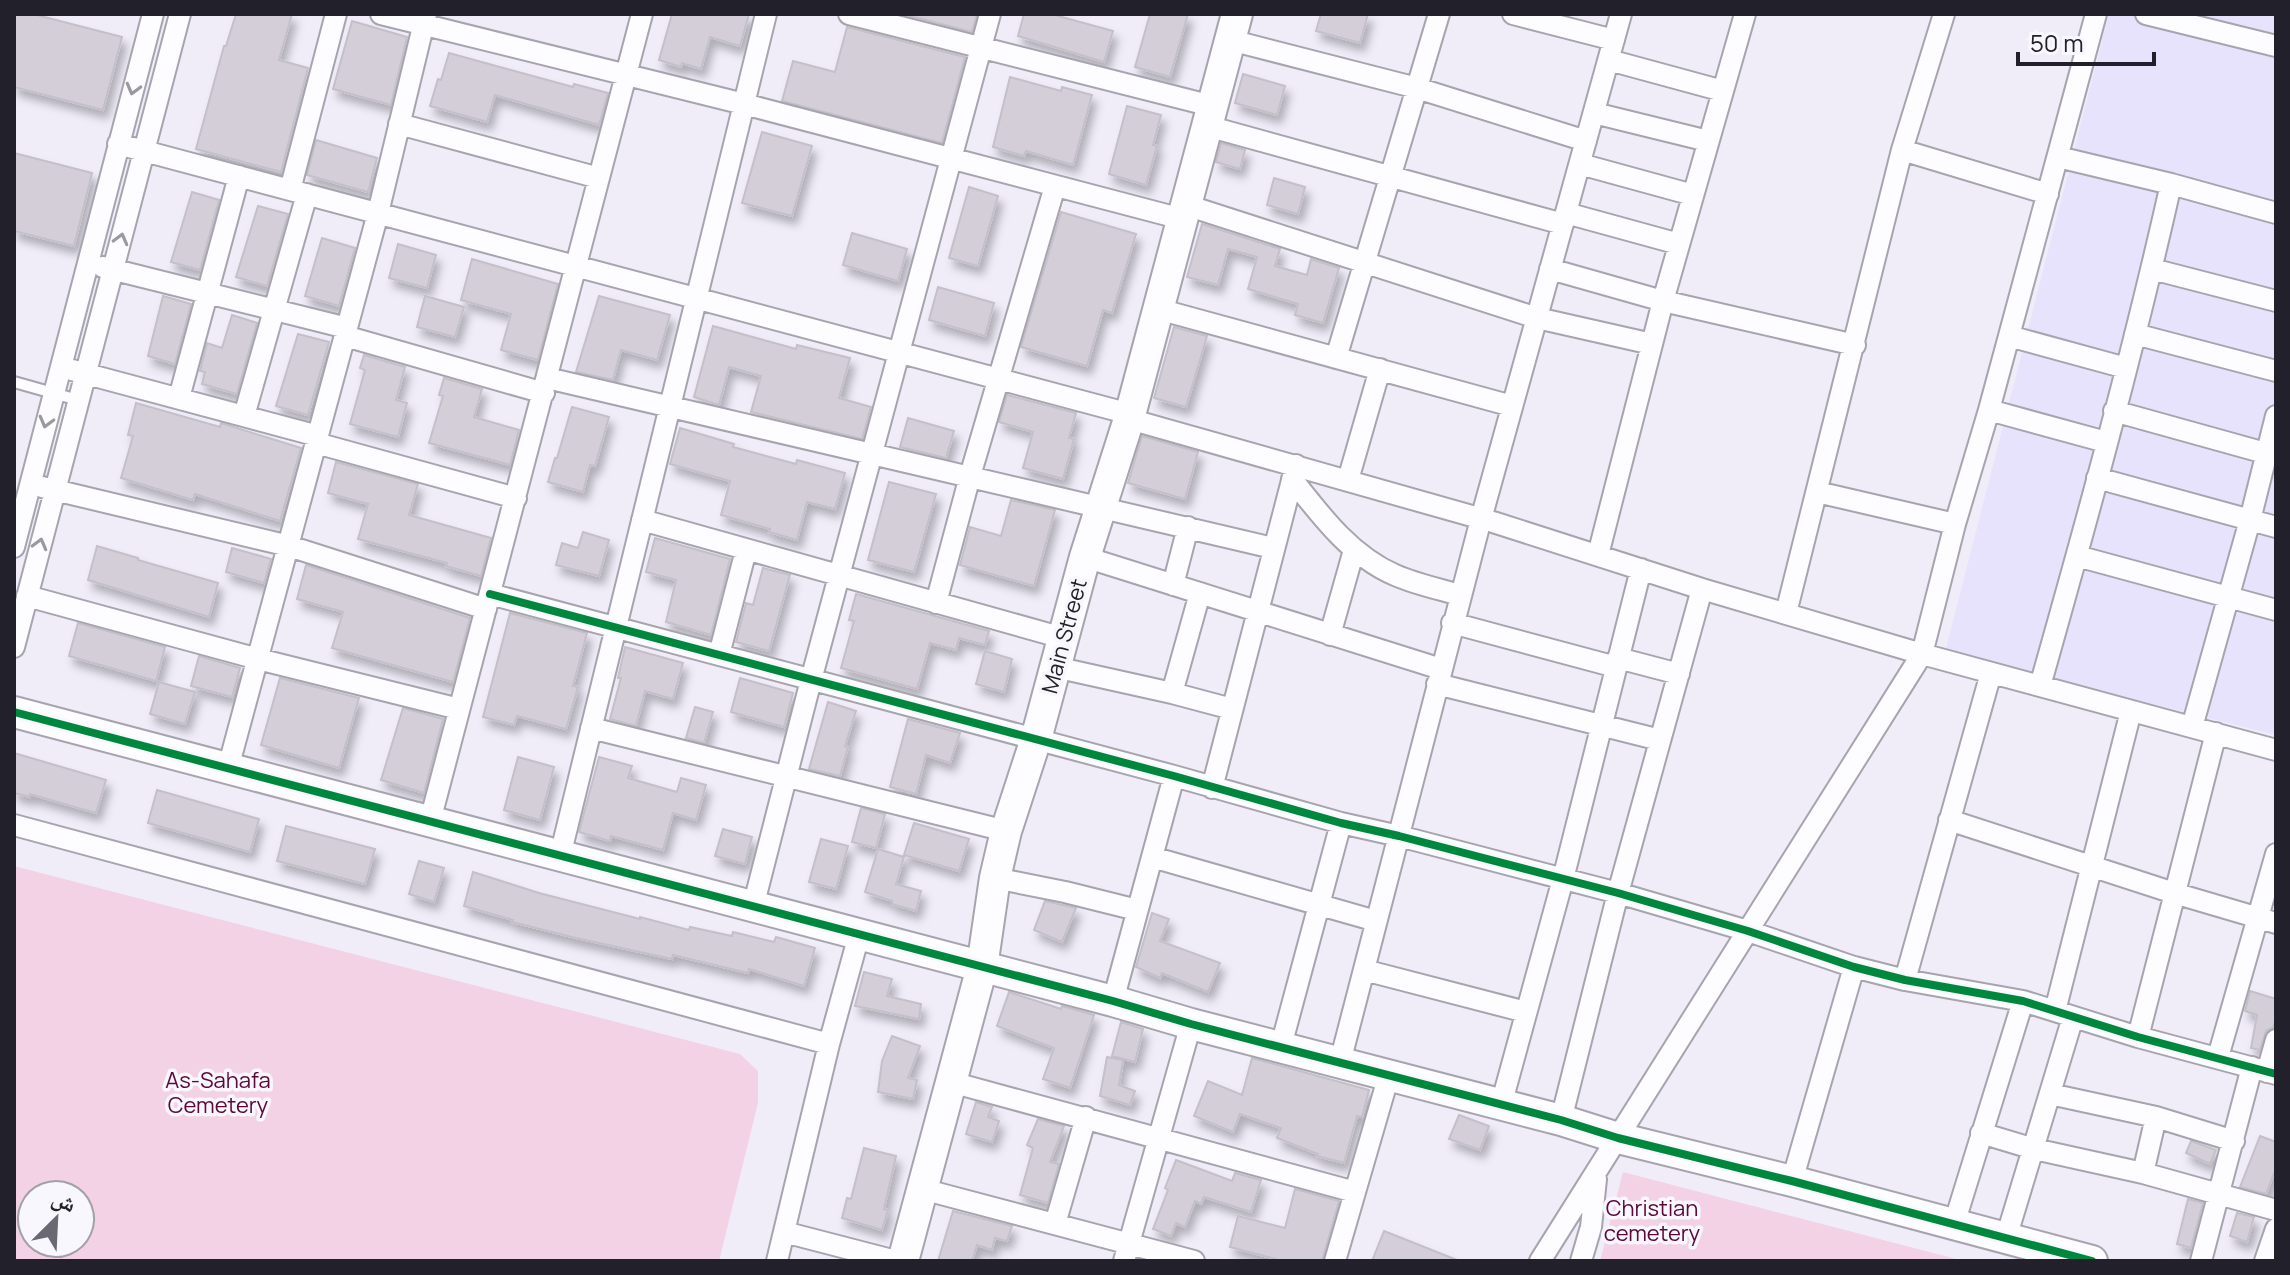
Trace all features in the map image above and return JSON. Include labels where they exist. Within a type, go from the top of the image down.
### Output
[{"type":"street","points":[[14,547],[153,14]]},
{"type":"street","points":[[14,647],[180,14]]},
{"type":"street","points":[[244,416],[273,310],[336,14]]},
{"type":"street","points":[[381,14],[425,19],[626,75],[1055,186],[1184,212],[1365,262],[1537,318],[1652,344]]},
{"type":"street","points":[[430,821],[642,14]]},
{"type":"street","points":[[560,856],[766,14]]},
{"type":"street","points":[[849,14],[982,47],[1210,116],[1390,176],[1679,244]]},
{"type":"street","points":[[753,907],[990,14]]},
{"type":"street","points":[[1336,358],[1439,14]]},
{"type":"street","points":[[1513,14],[1614,40]]},
{"type":"street","points":[[1340,1062],[1452,623],[1621,14]]},
{"type":"street","points":[[1598,555],[1663,301],[1745,14]]},
{"type":"street","points":[[1786,613],[1902,150],[1944,14]]},
{"type":"street","points":[[1540,1261],[1922,654],[2096,14]]},
{"type":"street","points":[[2146,14],[2276,46]]},
{"type":"street","points":[[228,768],[378,213],[425,19]]},
{"type":"street","points":[[1233,27],[1586,141]]},
{"type":"street","name":"Main Street","points":[[903,1261],[982,967],[995,878],[1006,831],[1036,739],[1085,557],[1129,416],[1233,27]]},
{"type":"street","points":[[1609,60],[1723,91]]},
{"type":"street","points":[[1594,113],[1708,141]]},
{"type":"street","points":[[399,124],[599,178]]},
{"type":"street","points":[[118,144],[1000,379],[1129,416],[1294,472],[1348,480],[1922,654],[2276,750]]},
{"type":"street","points":[[1902,150],[2048,194]]},
{"type":"street","points":[[2058,157],[2276,213]]},
{"type":"street","points":[[1580,164],[1693,195]]},
{"type":"street","points":[[179,398],[239,176]]},
{"type":"street","points":[[2040,686],[2152,269],[2171,184]]},
{"type":"street","points":[[936,603],[1055,186]]},
{"type":"street","points":[[88,264],[273,310],[545,385],[670,407],[1273,548]]},
{"type":"street","points":[[1550,269],[1663,301],[1855,345]]},
{"type":"street","points":[[2152,269],[2276,301]]},
{"type":"street","points":[[1158,309],[1512,406]]},
{"type":"street","points":[[2135,334],[2276,371]]},
{"type":"street","points":[[2009,336],[2126,368]]},
{"type":"street","points":[[61,367],[244,416],[516,498]]},
{"type":"street","points":[[1348,480],[1380,369]]},
{"type":"street","points":[[1989,410],[2106,442]]},
{"type":"street","points":[[2114,411],[2271,455]]},
{"type":"street","points":[[2192,727],[2271,455],[2276,416]]},
{"type":"street","points":[[1212,788],[1294,472]]},
{"type":"street","points":[[1294,472],[1326,522],[1354,550],[1396,576],[1460,595]]},
{"type":"street","points":[[2097,478],[2276,527]]},
{"type":"street","points":[[30,484],[289,546],[488,602],[616,626],[1341,823],[1618,893],[1748,931],[1854,967],[1905,980],[2023,1001],[2138,1037],[2265,1071]]},
{"type":"street","points":[[1817,492],[1955,524]]},
{"type":"street","points":[[642,520],[936,603],[1172,693],[1232,709]]},
{"type":"street","points":[[1173,585],[1188,527]]},
{"type":"street","points":[[719,655],[746,550]]},
{"type":"street","points":[[1330,635],[1354,550]]},
{"type":"street","points":[[2077,556],[2276,610]]},
{"type":"street","points":[[1085,557],[1330,635],[1439,676],[1601,726],[1660,740]]},
{"type":"street","points":[[1501,1105],[1563,879],[1641,569]]},
{"type":"street","points":[[1561,1120],[1618,893],[1702,589]]},
{"type":"street","points":[[1172,693],[1200,593]]},
{"type":"street","points":[[27,596],[258,659],[459,709]]},
{"type":"street","points":[[1452,623],[1617,663],[1679,674]]},
{"type":"street","points":[[1905,980],[1991,673]]},
{"type":"street","points":[[2006,1238],[2050,1094],[2091,866],[2131,711]]},
{"type":"street","points":[[14,712],[2092,1261]]},
{"type":"street","points":[[591,728],[1006,831]]},
{"type":"street","points":[[2138,1037],[2216,733]]},
{"type":"street","points":[[1113,1001],[1174,776]]},
{"type":"street","points":[[1949,820],[2267,921]]},
{"type":"street","points":[[1281,1046],[1341,823]]},
{"type":"street","points":[[14,825],[829,1044]]},
{"type":"street","points":[[2218,1057],[2267,921],[2276,854]]},
{"type":"street","points":[[1152,857],[1376,921]]},
{"type":"street","points":[[995,878],[1137,910]]},
{"type":"street","points":[[777,1261],[829,1044],[859,935]]},
{"type":"street","points":[[1792,1181],[1854,967]]},
{"type":"street","points":[[1364,970],[1526,1012]]},
{"type":"street","points":[[1954,1224],[2023,1001]]},
{"type":"street","points":[[1126,1252],[1191,1024]]},
{"type":"street","points":[[2201,1261],[2234,1141],[2276,1040]]},
{"type":"street","points":[[1335,1261],[1389,1075]]},
{"type":"street","points":[[951,1082],[1355,1192]]},
{"type":"street","points":[[2050,1094],[2156,1117],[2234,1141]]},
{"type":"street","points":[[1055,1224],[1086,1117]]},
{"type":"street","points":[[2143,1173],[2156,1117]]},
{"type":"street","points":[[1981,1133],[2276,1210]]},
{"type":"street","points":[[1581,1261],[1591,1227],[1597,1171]]},
{"type":"street","points":[[922,1189],[1055,1224],[1126,1252],[1194,1261]]},
{"type":"street","points":[[2265,1261],[2276,1229]]},
{"type":"street","points":[[784,1232],[896,1261]]},
{"type":"lane","points":[[14,382],[78,400]]},
{"type":"shaded area","points":[[2109,14],[2276,14],[2276,735],[1945,652]]},
{"type":"green space","name":"As-Sahafa Cemetery","points":[[14,866],[740,1054],[758,1071],[758,1103],[719,1261],[14,1261]]},
{"type":"green space","name":"Christian cemetery","points":[[1623,1172],[1964,1261],[1600,1261]]},
{"type":"building","points":[[14,14],[33,14],[122,37],[103,110],[14,87]]},
{"type":"building","points":[[236,14],[292,14],[279,60],[308,68],[281,172],[196,149],[224,46]]},
{"type":"building","points":[[672,14],[749,14],[740,46],[710,37],[701,69],[659,60]]},
{"type":"building","points":[[902,14],[977,14],[972,32]]},
{"type":"building","points":[[1024,14],[1051,14],[1113,31],[1104,62],[1018,36]]},
{"type":"building","points":[[1150,14],[1188,14],[1170,77],[1135,67]]},
{"type":"building","points":[[1321,14],[1368,14],[1360,43],[1316,31]]},
{"type":"building","points":[[352,21],[407,37],[391,105],[333,89]]},
{"type":"building","points":[[847,27],[965,57],[942,143],[782,101],[793,61],[835,72]]},
{"type":"building","points":[[449,53],[573,87],[574,84],[608,93],[599,125],[495,95],[487,122],[430,106]]},
{"type":"building","points":[[1243,74],[1285,86],[1277,115],[1235,103]]},
{"type":"building","points":[[1010,77],[1061,91],[1062,87],[1092,95],[1073,165],[1026,151],[1024,156],[993,147]]},
{"type":"building","points":[[1127,106],[1161,115],[1153,145],[1157,146],[1146,185],[1109,174]]},
{"type":"building","points":[[762,132],[812,146],[792,216],[742,203]]},
{"type":"building","points":[[316,140],[377,158],[368,192],[307,175]]},
{"type":"building","points":[[1221,143],[1245,150],[1240,169],[1216,162]]},
{"type":"building","points":[[14,153],[92,173],[74,246],[14,231]]},
{"type":"building","points":[[1274,178],[1305,187],[1298,214],[1267,205]]},
{"type":"building","points":[[969,187],[998,196],[978,266],[949,258]]},
{"type":"building","points":[[192,192],[219,200],[200,270],[171,262]]},
{"type":"building","points":[[258,206],[288,214],[267,286],[236,277]]},
{"type":"building","points":[[1061,212],[1136,234],[1112,313],[1103,310],[1087,366],[1021,347]]},
{"type":"building","points":[[1202,224],[1280,249],[1275,266],[1307,275],[1311,259],[1339,268],[1323,323],[1295,315],[1298,304],[1248,289],[1257,257],[1228,249],[1218,285],[1187,277]]},
{"type":"building","points":[[852,233],[907,249],[898,281],[843,265]]},
{"type":"building","points":[[322,238],[355,248],[339,306],[305,296]]},
{"type":"building","points":[[398,244],[436,255],[427,288],[389,278]]},
{"type":"building","points":[[472,259],[558,284],[538,360],[501,350],[511,314],[461,300]]},
{"type":"building","points":[[938,287],[994,303],[985,336],[929,320]]},
{"type":"building","points":[[163,296],[191,304],[175,364],[148,356]]},
{"type":"building","points":[[425,296],[464,307],[455,337],[417,327]]},
{"type":"building","points":[[599,296],[670,315],[657,360],[621,350],[613,380],[576,372]]},
{"type":"building","points":[[232,315],[257,323],[237,394],[202,384],[205,372],[200,371],[207,343],[222,348]]},
{"type":"building","points":[[713,326],[796,349],[797,345],[850,358],[839,398],[871,407],[862,439],[751,412],[761,376],[729,367],[719,405],[694,397]]},
{"type":"building","points":[[1174,327],[1207,336],[1186,407],[1154,398]]},
{"type":"building","points":[[298,334],[329,342],[308,415],[276,406]]},
{"type":"building","points":[[364,355],[405,367],[396,400],[407,403],[398,437],[350,424],[365,370],[360,368]]},
{"type":"building","points":[[444,378],[482,389],[474,417],[519,430],[510,465],[429,443],[443,396],[439,395]]},
{"type":"building","points":[[1007,395],[1076,413],[1069,438],[1074,439],[1063,479],[1023,468],[1033,432],[999,422]]},
{"type":"building","points":[[136,403],[220,427],[221,423],[301,448],[280,521],[195,494],[193,500],[121,478],[133,436],[128,435]]},
{"type":"building","points":[[572,407],[609,417],[595,466],[590,465],[583,492],[548,482]]},
{"type":"building","points":[[908,418],[954,431],[946,458],[900,447]]},
{"type":"building","points":[[680,428],[734,444],[733,447],[845,473],[835,509],[807,502],[797,540],[721,515],[730,481],[670,464]]},
{"type":"building","points":[[1142,436],[1198,452],[1185,499],[1128,483]]},
{"type":"building","points":[[336,462],[418,484],[409,515],[491,538],[481,576],[446,566],[447,563],[358,539],[368,504],[328,493]]},
{"type":"building","points":[[889,482],[936,494],[914,572],[868,560]]},
{"type":"building","points":[[1011,500],[1055,510],[1034,586],[960,565],[970,527],[1001,536]]},
{"type":"building","points":[[583,532],[609,540],[599,576],[556,565],[562,543],[578,548]]},
{"type":"building","points":[[655,538],[730,559],[711,635],[666,622],[676,580],[646,572]]},
{"type":"building","points":[[97,546],[218,583],[209,617],[88,580]]},
{"type":"building","points":[[232,548],[271,559],[264,583],[226,572]]},
{"type":"building","points":[[306,565],[470,618],[453,682],[332,648],[343,612],[297,599]]},
{"type":"building","points":[[763,568],[790,575],[769,651],[736,642],[746,603],[753,605]]},
{"type":"building","points":[[856,594],[989,631],[985,645],[959,638],[956,650],[930,643],[917,689],[841,668],[854,621],[849,620]]},
{"type":"building","points":[[510,613],[587,633],[573,686],[578,687],[566,729],[517,716],[514,725],[483,717]]},
{"type":"building","points":[[78,623],[165,647],[156,681],[69,656]]},
{"type":"building","points":[[625,647],[683,663],[673,699],[645,691],[636,726],[610,719],[621,678],[618,678]]},
{"type":"building","points":[[985,651],[1012,659],[1004,692],[976,684]]},
{"type":"building","points":[[199,656],[240,668],[232,697],[191,686]]},
{"type":"building","points":[[280,678],[359,698],[339,768],[261,745]]},
{"type":"building","points":[[740,678],[793,693],[784,727],[731,712]]},
{"type":"building","points":[[159,682],[195,692],[185,724],[150,714]]},
{"type":"building","points":[[828,702],[856,711],[840,776],[809,769]]},
{"type":"building","points":[[695,707],[713,712],[704,743],[686,738]]},
{"type":"building","points":[[403,708],[443,719],[424,793],[381,780]]},
{"type":"building","points":[[908,719],[960,733],[950,763],[926,755],[916,794],[890,787]]},
{"type":"building","points":[[14,753],[106,780],[96,813],[30,794],[30,797],[14,793]]},
{"type":"building","points":[[518,757],[554,767],[540,820],[504,810]]},
{"type":"building","points":[[599,757],[632,766],[628,778],[677,792],[681,778],[706,785],[696,820],[673,813],[663,850],[611,836],[610,841],[579,832]]},
{"type":"building","points":[[157,790],[259,819],[250,852],[148,823]]},
{"type":"building","points":[[861,808],[885,814],[876,848],[852,842]]},
{"type":"building","points":[[914,823],[969,839],[959,871],[904,855]]},
{"type":"building","points":[[286,826],[375,849],[365,884],[277,861]]},
{"type":"building","points":[[723,829],[752,837],[745,864],[715,856]]},
{"type":"building","points":[[821,839],[848,846],[836,889],[809,882]]},
{"type":"building","points":[[878,849],[904,857],[896,884],[921,891],[916,911],[865,892]]},
{"type":"building","points":[[419,861],[444,868],[434,902],[409,894]]},
{"type":"building","points":[[473,872],[539,893],[689,930],[690,927],[732,936],[733,932],[774,942],[776,937],[815,948],[804,986],[749,969],[748,973],[673,955],[672,959],[576,938],[464,906]]},
{"type":"building","points":[[1045,901],[1076,908],[1062,942],[1034,930]]},
{"type":"building","points":[[1152,913],[1169,919],[1160,941],[1220,963],[1208,992],[1162,973],[1160,978],[1136,967]]},
{"type":"building","points":[[864,972],[892,979],[887,996],[921,1004],[919,1019],[855,1006]]},
{"type":"building","points":[[2250,991],[2276,999],[2276,1019],[2273,1027],[2266,1031],[2260,1050],[2251,1048],[2257,1015],[2245,1011]]},
{"type":"building","points":[[1009,992],[1061,1009],[1062,1006],[1094,1015],[1070,1088],[1043,1079],[1054,1048],[997,1026]]},
{"type":"building","points":[[1121,1022],[1143,1029],[1135,1062],[1112,1056]]},
{"type":"building","points":[[892,1036],[920,1046],[908,1078],[917,1080],[913,1099],[878,1092],[882,1061]]},
{"type":"building","points":[[1107,1057],[1123,1060],[1119,1085],[1135,1091],[1130,1105],[1100,1096]]},
{"type":"building","points":[[1252,1058],[1369,1090],[1362,1117],[1357,1116],[1344,1163],[1317,1156],[1277,1138],[1281,1128],[1240,1114],[1233,1132],[1194,1116],[1208,1081],[1242,1095]]},
{"type":"building","points":[[976,1102],[992,1107],[988,1117],[999,1121],[992,1142],[966,1134]]},
{"type":"building","points":[[1459,1115],[1489,1126],[1480,1150],[1449,1139]]},
{"type":"building","points":[[1038,1119],[1064,1126],[1050,1162],[1059,1164],[1048,1203],[1020,1195],[1033,1148],[1027,1145]]},
{"type":"building","points":[[2260,1136],[2276,1142],[2276,1168],[2266,1194],[2240,1187]]},
{"type":"building","points":[[2191,1141],[2216,1150],[2210,1164],[2186,1153]]},
{"type":"building","points":[[864,1148],[896,1156],[882,1230],[842,1218],[847,1198],[851,1199]]},
{"type":"building","points":[[1176,1160],[1232,1181],[1235,1173],[1261,1180],[1251,1212],[1204,1197],[1201,1204],[1195,1201],[1185,1227],[1176,1223],[1171,1236],[1153,1229]]},
{"type":"building","points":[[1295,1189],[1339,1201],[1322,1261],[1276,1261],[1230,1247],[1238,1216],[1285,1228]]},
{"type":"building","points":[[2188,1199],[2203,1203],[2191,1248],[2177,1244]]},
{"type":"building","points":[[953,1211],[1012,1226],[1007,1241],[995,1238],[992,1250],[977,1245],[972,1261],[938,1261]]},
{"type":"building","points":[[2237,1213],[2254,1217],[2247,1242],[2230,1236]]},
{"type":"building","points":[[1384,1231],[1457,1260],[1457,1261],[1372,1261]]},
{"type":"cycle path","points":[[490,594],[1341,823],[1618,893],[1748,931],[1854,967],[1905,980],[2023,1001],[2138,1037],[2276,1074]]},
{"type":"cycle path","points":[[14,712],[2092,1261]]}]
